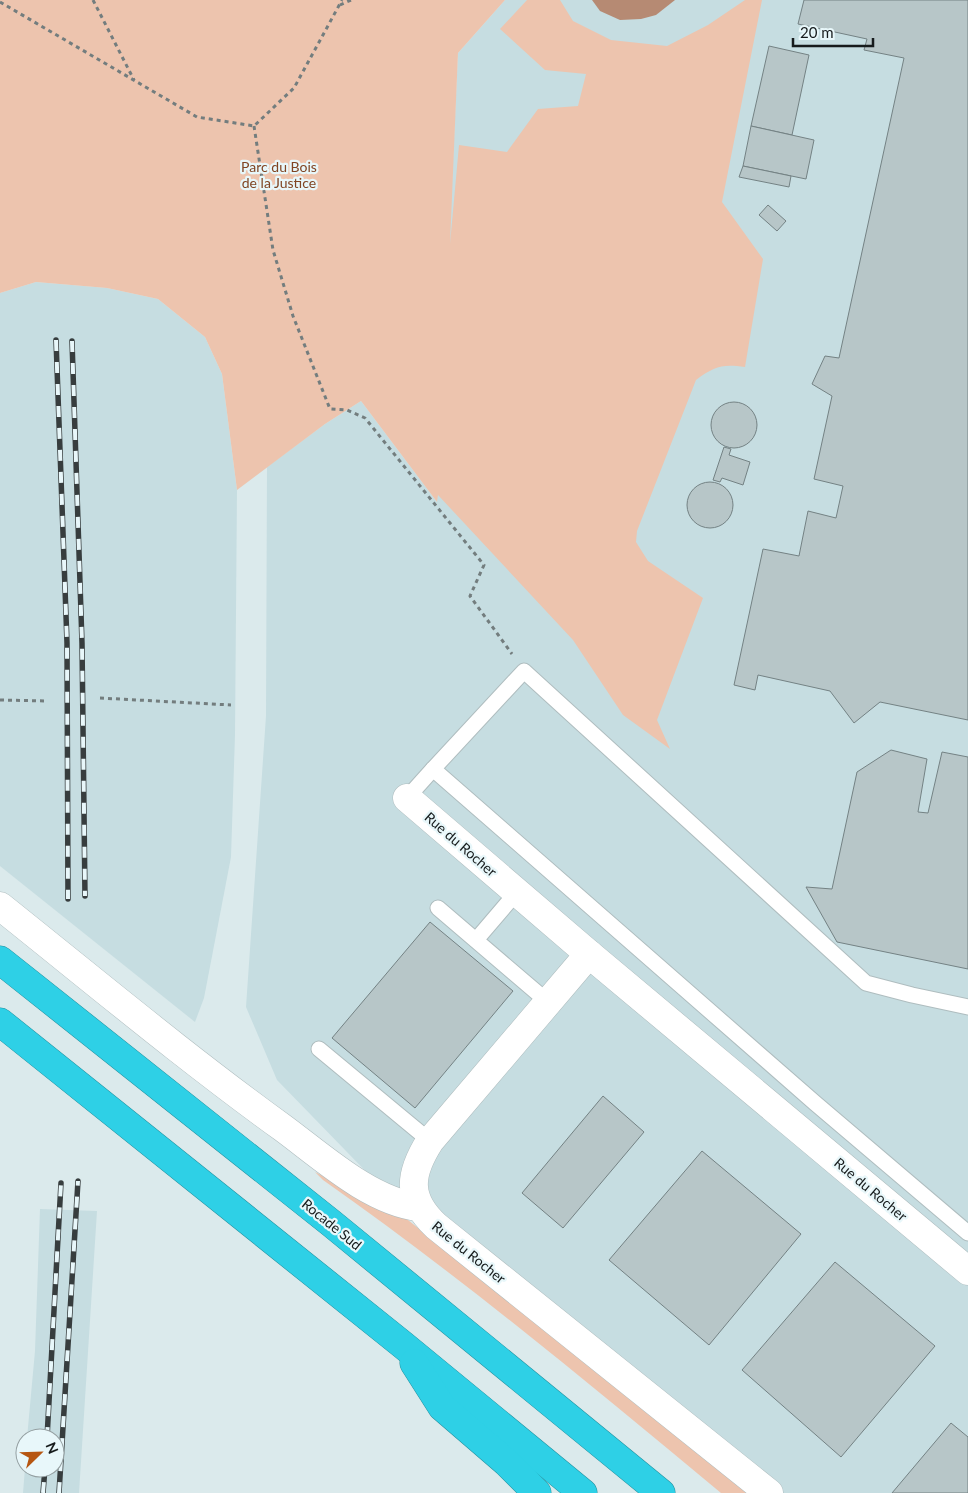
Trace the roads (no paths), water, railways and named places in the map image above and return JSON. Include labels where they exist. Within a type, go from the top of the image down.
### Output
[{"type":"highway","name":"Rocade Sud","points":[[0,960],[331,1223],[661,1493]]},
{"type":"highway","points":[[0,1022],[403,1345],[583,1493]]},
{"type":"highway","points":[[403,1345],[442,1408],[507,1463],[537,1493]]},
{"type":"street","name":"Rue du Rocher","points":[[407,798],[589,954],[968,1271]]},
{"type":"street","points":[[0,906],[219,1082],[359,1184],[407,1206],[419,1207],[414,1188],[415,1172],[420,1158],[430,1141],[589,954]]},
{"type":"street","name":"Rue du Rocher","points":[[419,1207],[425,1216],[436,1226],[769,1493]]},
{"type":"lane","name":"Rue du Rocher","points":[[407,798],[524,671],[866,983],[968,1007]]},
{"type":"lane","points":[[433,770],[968,1234]]},
{"type":"lane","points":[[476,940],[517,892]]},
{"type":"lane","points":[[438,908],[548,1002]]},
{"type":"lane","points":[[319,1049],[430,1141]]},
{"type":"railway","points":[[56,340],[67,643],[68,899]]},
{"type":"railway","points":[[72,341],[82,643],[85,896]]},
{"type":"railway","points":[[59,1493],[78,1181]]},
{"type":"railway","points":[[48,1428],[61,1183]]},
{"type":"railway","points":[[43,1493],[44,1478]]},
{"type":"park label","name":"Parc du Bois de la Justice","points":[[279,174]]}]
